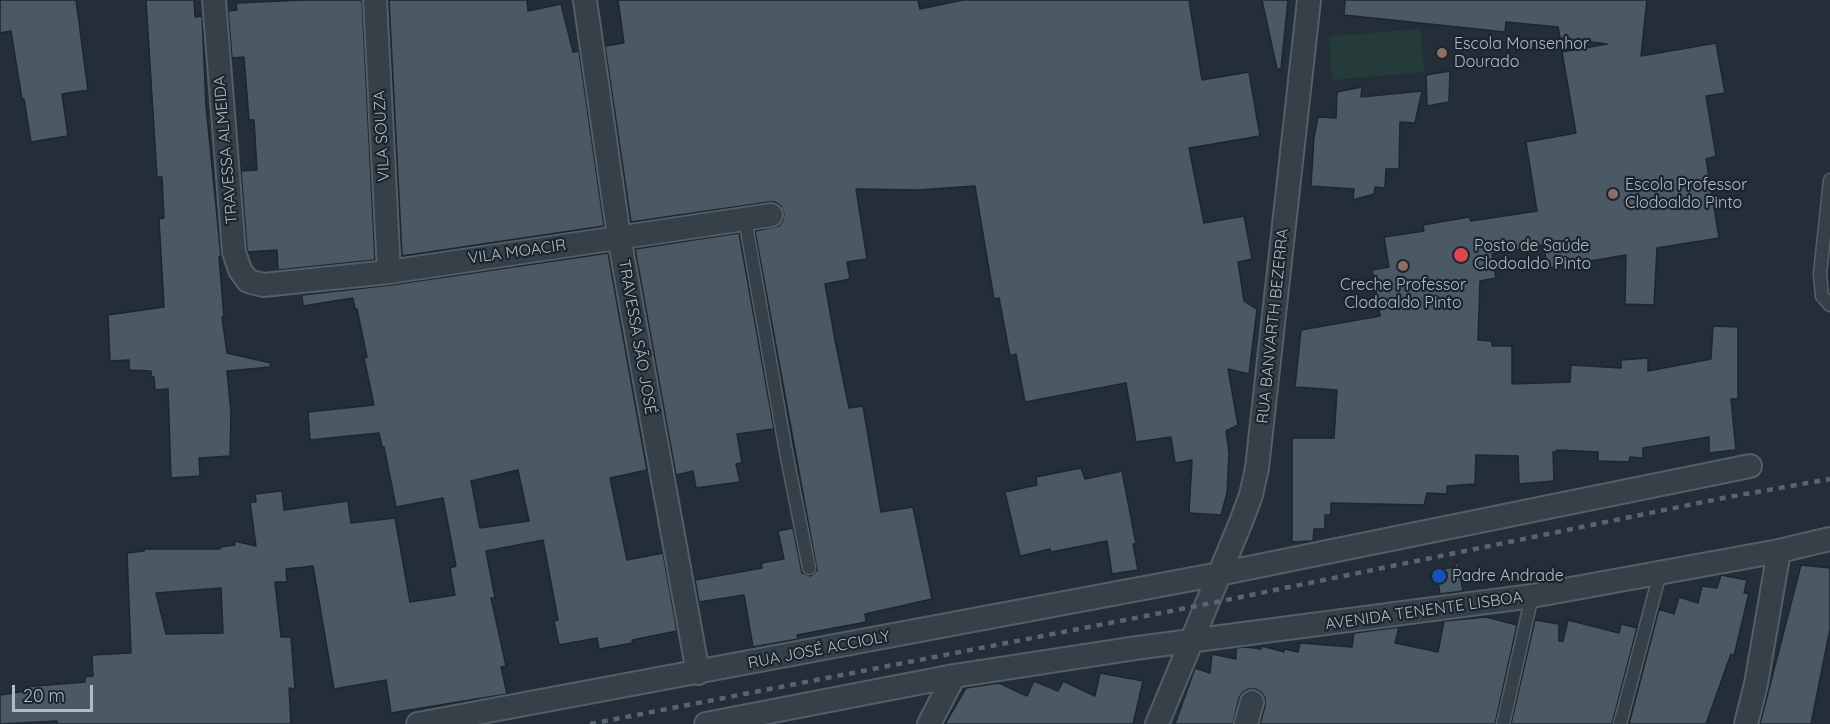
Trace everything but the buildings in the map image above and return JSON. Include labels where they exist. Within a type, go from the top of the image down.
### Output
[{"type":"street","name":"TRAVESSA ALMEIDA","points":[[214,0],[234,252],[240,270],[248,280],[263,285]]},
{"type":"street","name":"VILA SOUZA","points":[[375,0],[389,272]]},
{"type":"street","name":"TRAVESSA SÃO JOSÉ","points":[[585,0],[619,237],[698,673]]},
{"type":"street","name":"RUA BANVARTH BEZERRA","points":[[1157,724],[1251,495],[1257,468],[1309,0]]},
{"type":"street","name":"VILA MOACIR","points":[[263,285],[389,272],[771,215]]},
{"type":"street","points":[[1219,574],[1750,466]]},
{"type":"street","name":"AVENIDA TENENTE LISBOA","points":[[1193,640],[1532,596],[1779,551],[1830,539]]},
{"type":"street","points":[[1746,724],[1756,684],[1779,551]]},
{"type":"street","name":"RUA JOSÉ ACCIOLY","points":[[418,724],[1219,574]]},
{"type":"street","points":[[706,724],[954,676],[1193,640]]},
{"type":"street","points":[[928,724],[954,676]]},
{"type":"lane","points":[[1830,180],[1820,274],[1822,296],[1830,305]]},
{"type":"lane","points":[[746,219],[786,452],[809,568]]},
{"type":"lane","points":[[1620,724],[1660,573]]},
{"type":"lane","points":[[1503,724],[1532,596]]},
{"type":"green space","points":[[1421,29],[1424,72],[1332,80],[1329,36]]},
{"type":"railway","points":[[590,724],[1207,604],[1723,498],[1830,479]]},
{"type":"place","name":"Escola Monsenhor Dourado","points":[[1442,53]]},
{"type":"place","name":"Escola Professor Clodoaldo Pinto","points":[[1613,194]]},
{"type":"place","name":"Posto de Saúde Clodoaldo Pinto","points":[[1461,255]]},
{"type":"place","name":"Creche Professor Clodoaldo Pinto","points":[[1403,266]]},
{"type":"place","name":"Padre Andrade","points":[[1439,576]]}]
